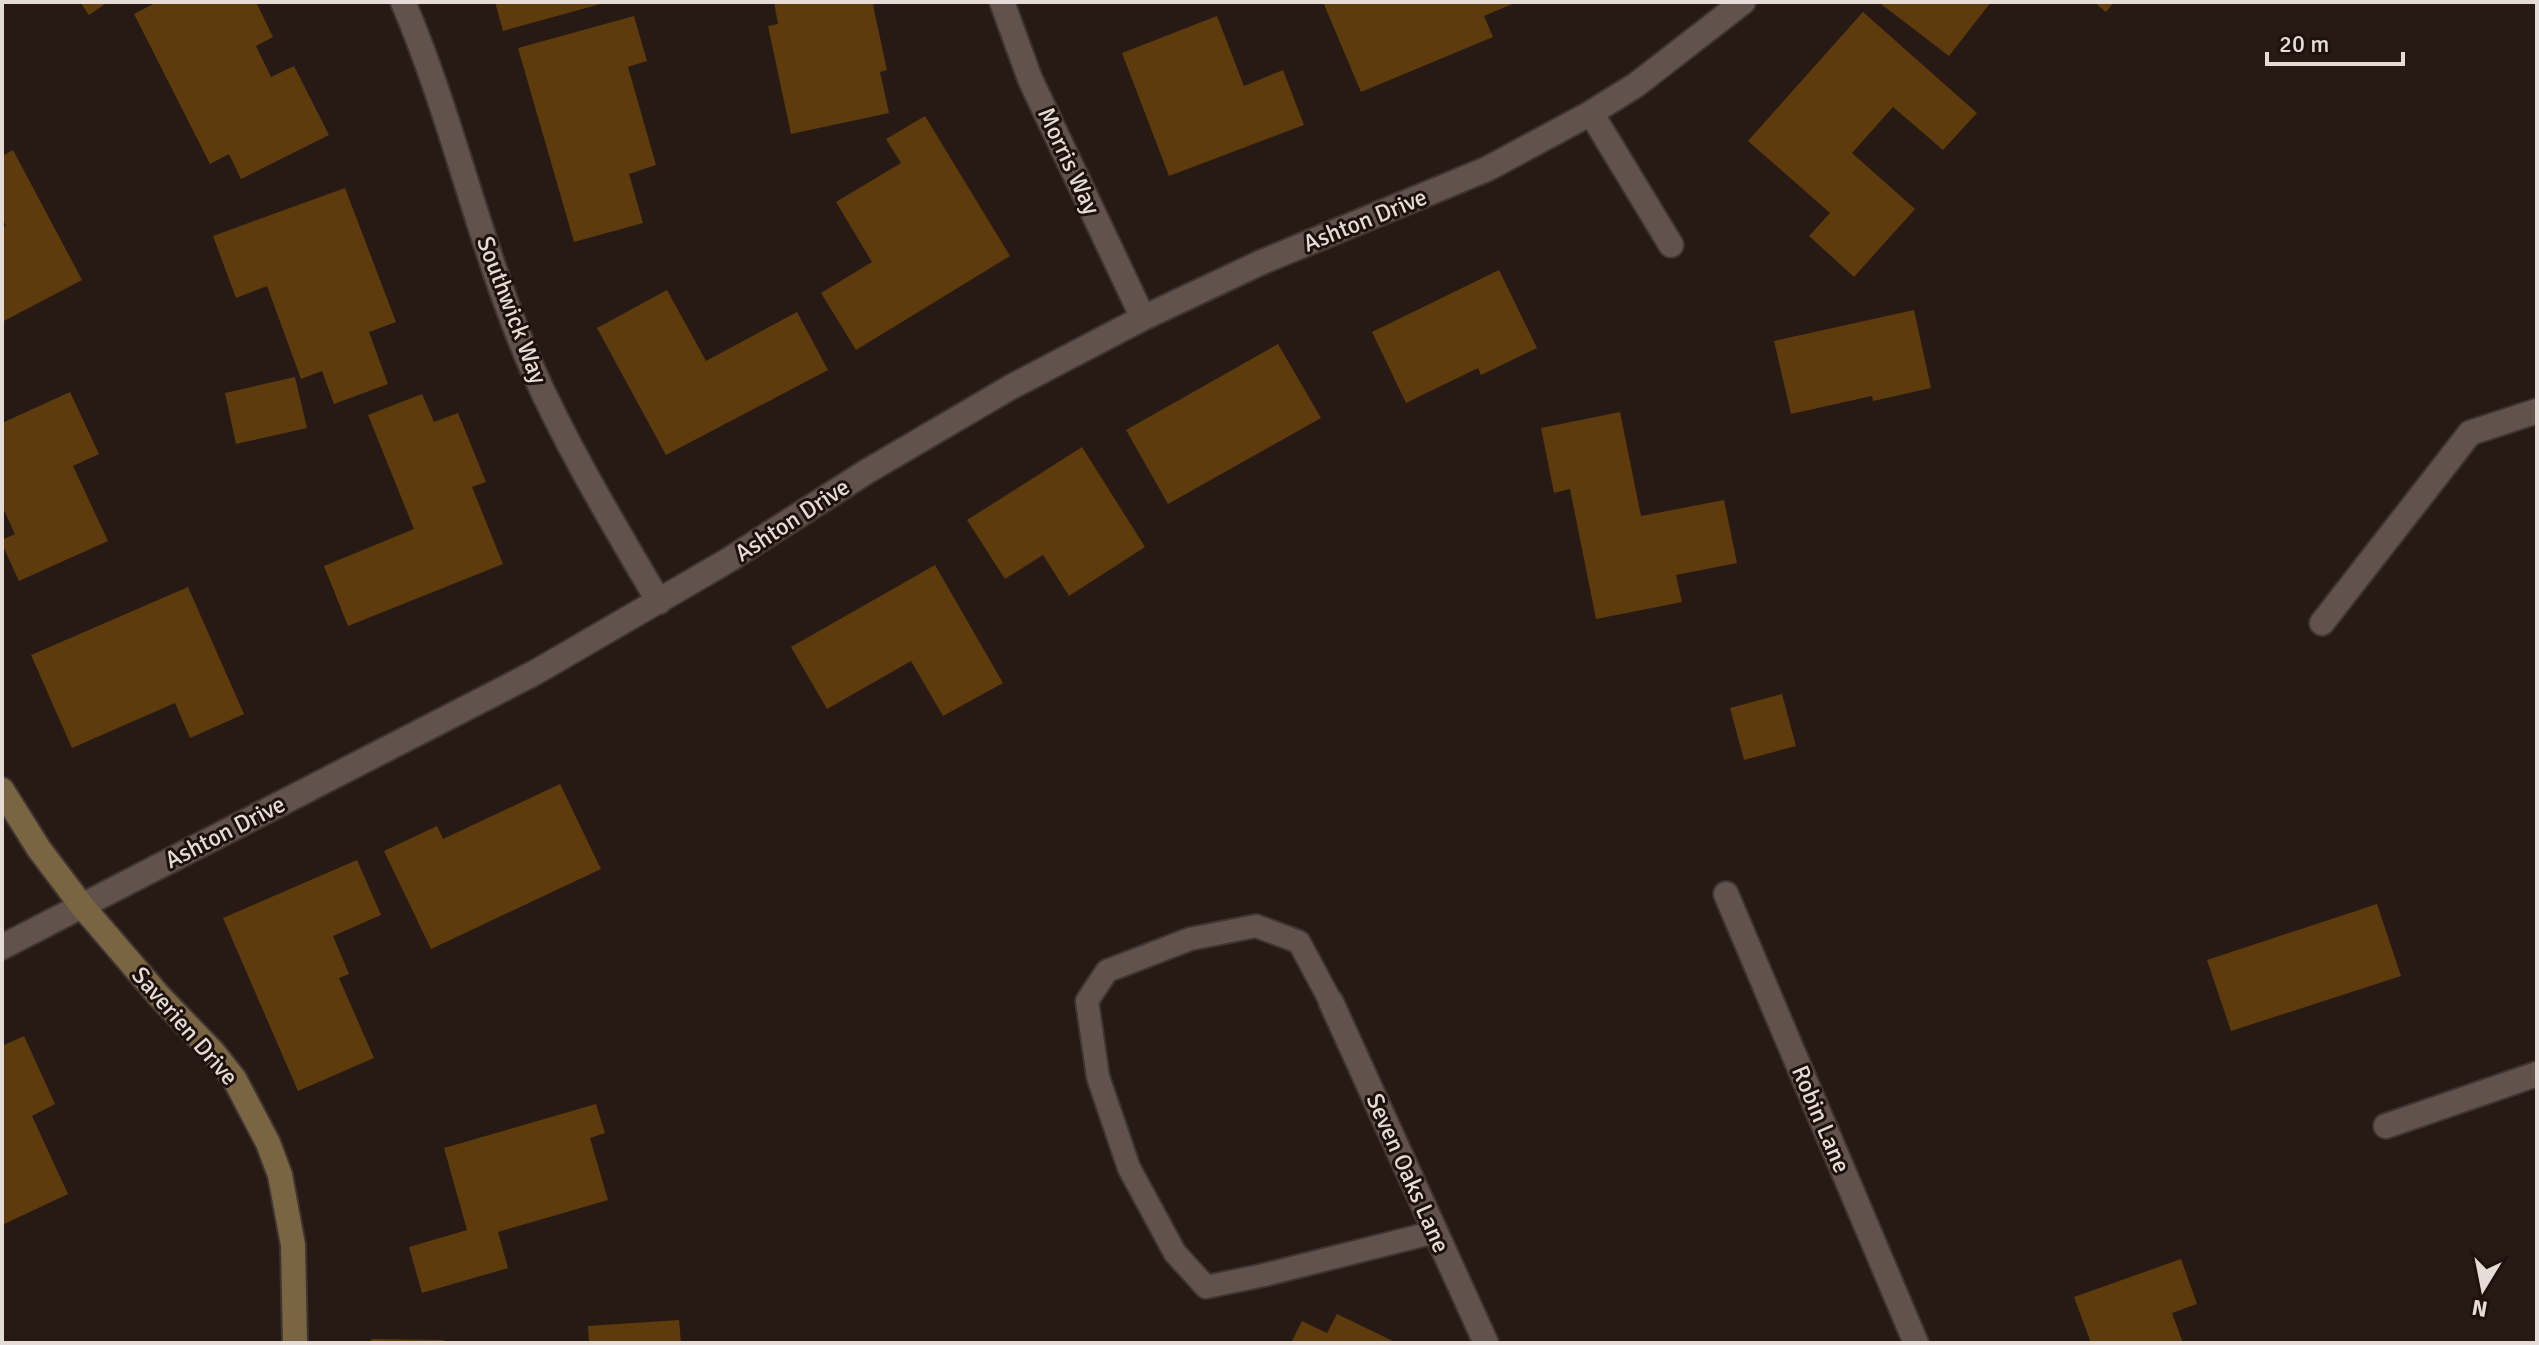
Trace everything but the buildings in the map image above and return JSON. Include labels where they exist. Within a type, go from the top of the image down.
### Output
[{"type":"street","name":"Southwick Way","points":[[403,2],[424,50],[496,274],[532,366],[574,457],[659,602]]},
{"type":"street","name":"Morris Way","points":[[1002,2],[1030,79],[1143,318]]},
{"type":"street","name":"Ashton Drive","points":[[2,947],[536,672],[659,602],[984,402],[1143,318],[1262,262],[1487,169],[1591,113],[1636,85],[1743,2]]},
{"type":"street","points":[[1591,113],[1671,245]]},
{"type":"street","points":[[2322,623],[2470,433],[2537,411]]},
{"type":"street","name":"Saverien Drive","points":[[2,790],[39,849],[82,906],[235,1080],[268,1143],[280,1175],[293,1245],[295,1343]]},
{"type":"street","name":"Robin Lane","points":[[1726,894],[1916,1343]]},
{"type":"street","name":"Seven Oaks Lane","points":[[1331,1002],[1486,1343]]},
{"type":"street","points":[[2386,1126],[2537,1074]]},
{"type":"lane","points":[[1331,1002],[1299,942],[1256,926],[1190,939],[1107,971],[1087,1001],[1098,1077],[1129,1168],[1175,1253],[1206,1287],[1435,1232]]}]
